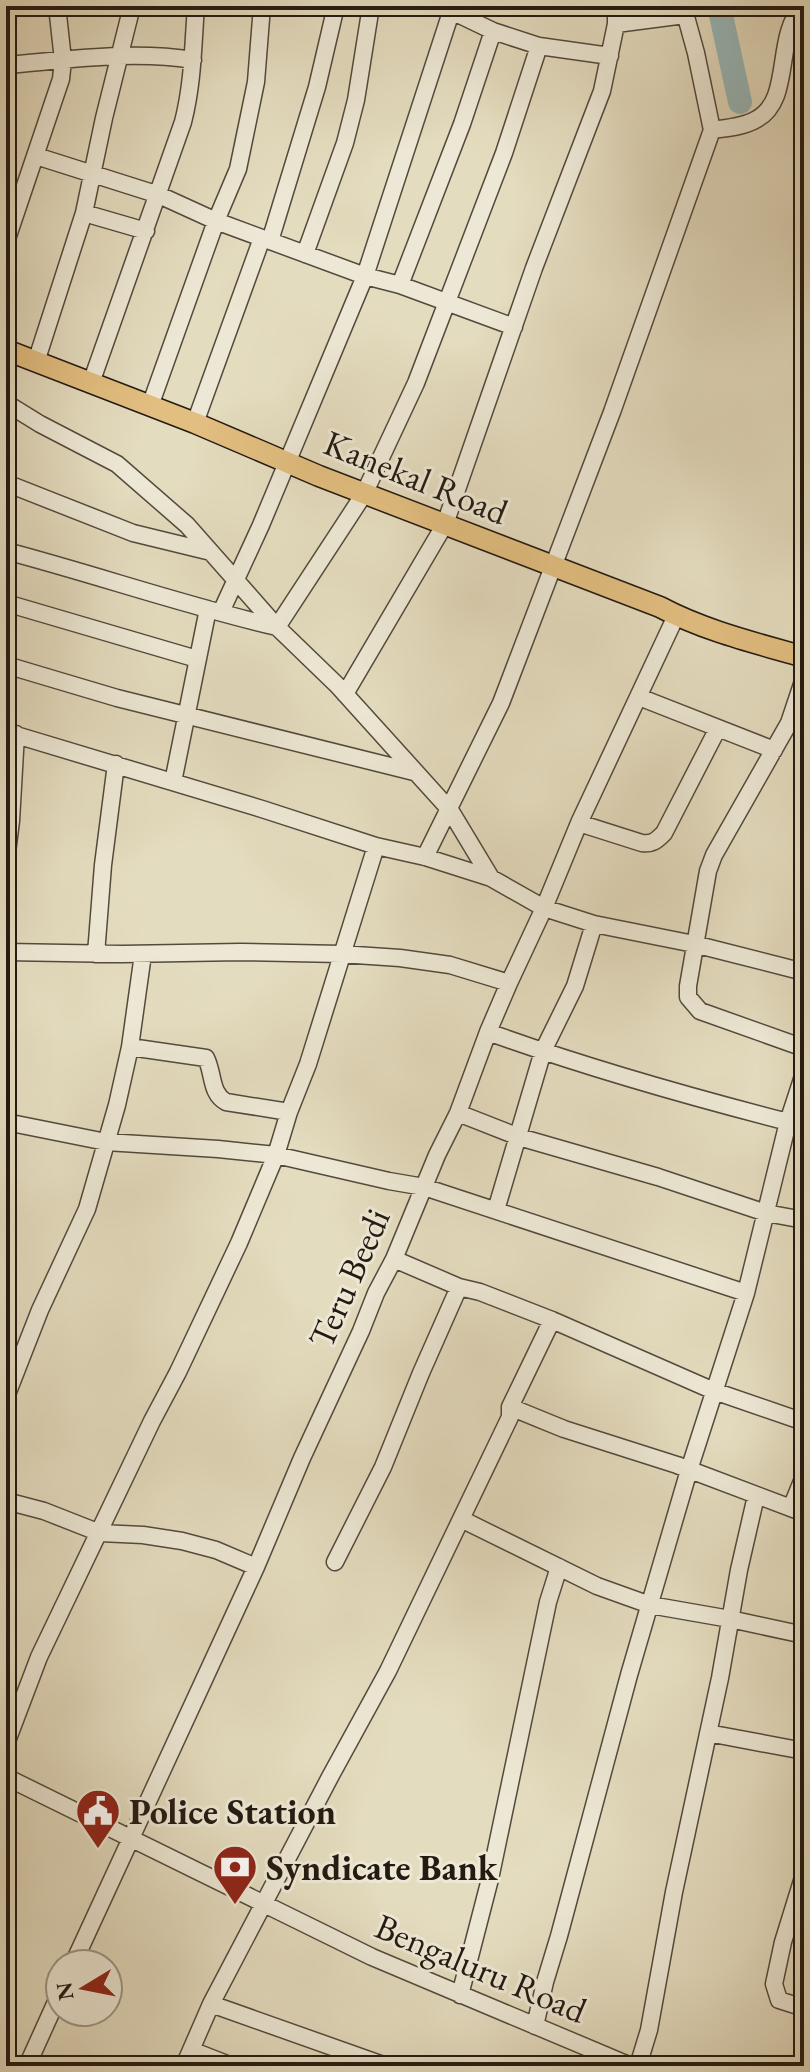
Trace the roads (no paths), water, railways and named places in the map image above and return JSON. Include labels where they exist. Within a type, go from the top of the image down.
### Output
[{"type":"main road","name":"Kanekal Road","points":[[6,350],[195,423],[364,494],[660,607],[676,616],[804,657]]},
{"type":"street","points":[[36,362],[84,213],[132,6]]},
{"type":"street","points":[[91,383],[183,122],[189,97],[196,6]]},
{"type":"street","points":[[150,406],[216,221],[238,169],[256,82],[262,6]]},
{"type":"street","points":[[195,423],[266,239],[317,87],[336,6]]},
{"type":"street","points":[[305,254],[345,143],[356,100],[371,6]]},
{"type":"street","points":[[345,694],[445,524],[534,268],[602,91],[616,24],[616,6]]},
{"type":"street","points":[[712,130],[755,121],[769,111],[778,94],[788,29],[803,6]]},
{"type":"street","points":[[6,242],[61,79],[63,60],[54,8]]},
{"type":"street","points":[[173,782],[197,659],[215,610],[236,579],[365,276],[449,8],[493,31],[539,46],[610,56]]},
{"type":"street","points":[[425,857],[501,703],[612,412],[712,130],[684,10],[616,24]]},
{"type":"street","points":[[400,285],[462,124],[493,31]]},
{"type":"street","points":[[277,627],[364,494],[416,383],[504,153],[539,46]]},
{"type":"street","points":[[6,65],[120,56],[171,56],[193,60]]},
{"type":"street","points":[[36,156],[159,195],[216,221],[514,327]]},
{"type":"street","points":[[84,213],[146,231]]},
{"type":"street","points":[[6,403],[117,464],[187,525],[277,627],[345,694],[450,810],[491,878]]},
{"type":"street","points":[[6,483],[133,533],[211,552]]},
{"type":"street","points":[[6,551],[277,627]]},
{"type":"street","points":[[6,603],[197,659]]},
{"type":"street","name":"Teru Beedi","points":[[80,1948],[394,1259],[579,823],[676,616]]},
{"type":"street","points":[[6,665],[117,698],[415,772]]},
{"type":"street","points":[[804,678],[799,715],[774,750],[714,855],[708,871],[688,986],[688,997],[700,1011],[804,1048]]},
{"type":"street","points":[[639,697],[774,750]]},
{"type":"street","points":[[579,823],[642,843],[651,844],[657,840],[664,833],[718,728]]},
{"type":"street","points":[[6,860],[11,821],[11,733],[376,846],[425,857],[491,878],[544,908],[594,924],[694,944],[804,972]]},
{"type":"street","points":[[96,954],[116,764]]},
{"type":"street","points":[[6,1744],[39,1657],[225,1272],[276,1155],[308,1064],[376,846]]},
{"type":"street","points":[[496,1210],[543,1051],[575,986],[594,924]]},
{"type":"street","points":[[6,952],[341,954],[450,965],[509,983]]},
{"type":"street","points":[[6,1397],[40,1310],[87,1209],[130,1047],[143,954]]},
{"type":"street","points":[[488,1032],[683,1095],[788,1122]]},
{"type":"street","points":[[130,1047],[206,1058],[216,1094],[221,1099],[289,1112]]},
{"type":"street","points":[[535,2026],[613,1734],[689,1470],[746,1293],[788,1122],[804,1073]]},
{"type":"street","points":[[458,1113],[519,1137],[658,1177],[766,1213],[804,1220]]},
{"type":"street","points":[[6,1122],[106,1142],[276,1155],[424,1187],[746,1293]]},
{"type":"street","points":[[394,1259],[459,1287],[552,1320],[714,1391],[804,1422]]},
{"type":"street","points":[[335,1562],[383,1467],[459,1287]]},
{"type":"street","points":[[184,2066],[211,2004],[388,1671],[510,1417],[510,1407],[552,1320]]},
{"type":"street","points":[[510,1407],[564,1429],[798,1510],[804,1476]]},
{"type":"street","points":[[630,2066],[649,2030],[674,1892],[756,1496]]},
{"type":"street","points":[[6,1501],[44,1511],[100,1533],[182,1541],[216,1550],[256,1567]]},
{"type":"street","points":[[461,1519],[597,1586],[650,1605],[804,1635]]},
{"type":"street","points":[[460,1995],[490,1879],[548,1602],[559,1567]]},
{"type":"street","points":[[708,1733],[804,1751]]},
{"type":"street","name":"Bengaluru Road","points":[[6,1777],[372,1957],[630,2066]]},
{"type":"street","points":[[804,1874],[774,1984],[779,2000],[804,2008]]},
{"type":"street","points":[[211,2004],[338,2058],[386,2066]]},
{"type":"street","points":[[27,2066],[44,2028]]},
{"type":"street","points":[[191,2050],[232,2066]]},
{"type":"waterway","points":[[719,6],[740,102]]},
{"type":"place","name":"Police Station","points":[[98,1850]]},
{"type":"place","name":"Syndicate Bank","points":[[235,1906]]}]
